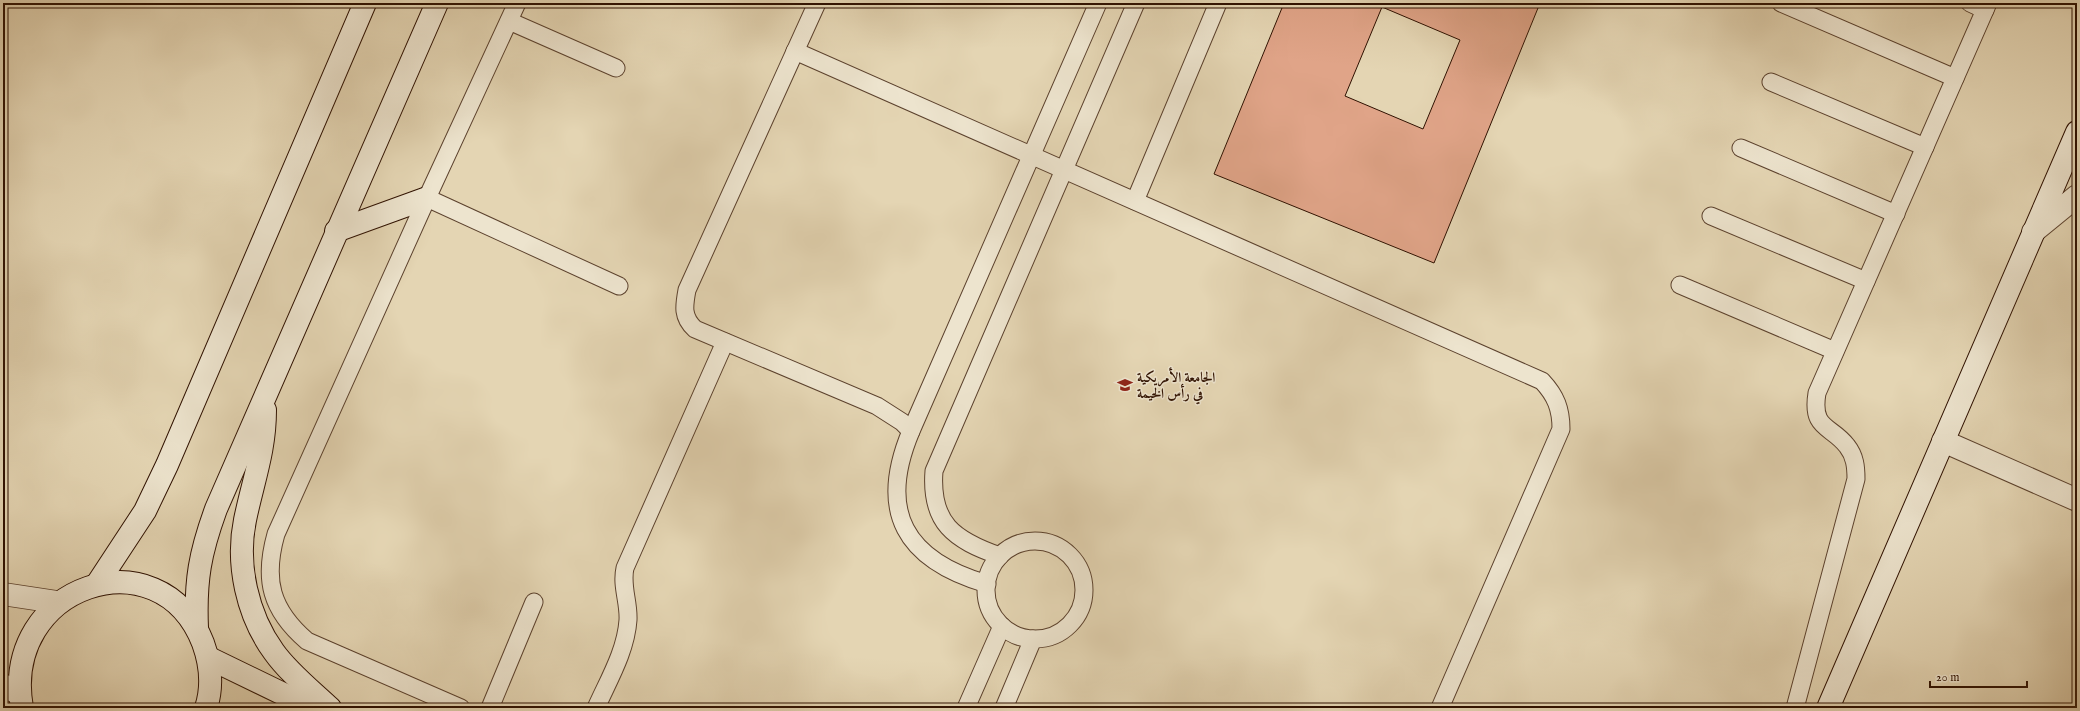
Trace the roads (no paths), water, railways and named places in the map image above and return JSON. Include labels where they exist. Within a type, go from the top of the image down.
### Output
[{"type":"main road","points":[[97,584],[145,511],[167,465],[365,3]]},
{"type":"main road","points":[[197,628],[196,592],[206,537],[216,509],[265,399],[336,231],[437,3]]},
{"type":"main road","points":[[1828,708],[2077,132]]},
{"type":"main road","points":[[2033,232],[2077,196]]},
{"type":"main road","points":[[336,231],[427,198]]},
{"type":"main road","points":[[265,399],[264,439],[260,463],[246,515],[242,538],[243,577],[259,625],[274,652],[330,708]]},
{"type":"main road","points":[[1943,441],[2077,500]]},
{"type":"main road","points":[[15,696],[19,668],[25,643],[37,620],[56,602],[75,591],[97,584],[126,582],[154,590],[178,606],[197,628],[209,658],[211,691],[206,708]]},
{"type":"main road","points":[[3,594],[56,602]]},
{"type":"main road","points":[[209,658],[312,708]]},
{"type":"lane","points":[[461,708],[307,641],[292,628],[280,612],[272,593],[269,574],[270,554],[276,534],[427,198],[517,3]]},
{"type":"lane","points":[[817,3],[687,290],[684,309],[685,318],[695,329],[877,406],[896,417],[911,431]]},
{"type":"lane","points":[[987,584],[967,578],[930,558],[914,545],[904,525],[898,507],[896,487],[898,467],[911,431],[1098,3]]},
{"type":"lane","points":[[1000,556],[964,542],[952,531],[942,518],[935,503],[933,487],[934,471],[1136,3]]},
{"type":"lane","points":[[1135,201],[1218,3]]},
{"type":"lane","points":[[1781,3],[1955,78]]},
{"type":"lane","points":[[1795,708],[1856,479],[1856,467],[1853,456],[1847,446],[1822,424],[1815,404],[1817,393],[1955,78],[1981,5]]},
{"type":"lane","points":[[509,20],[616,68]]},
{"type":"lane","points":[[795,51],[1530,374],[1542,381],[1551,390],[1558,402],[1561,415],[1561,429],[1440,708]]},
{"type":"lane","points":[[1771,82],[1925,147]]},
{"type":"lane","points":[[1741,148],[1896,214]]},
{"type":"lane","points":[[427,198],[619,286]]},
{"type":"lane","points":[[1711,216],[1866,282]]},
{"type":"lane","points":[[1680,285],[1836,352]]},
{"type":"lane","points":[[596,708],[626,634],[628,607],[623,581],[625,568],[725,342]]},
{"type":"lane","points":[[1035,541],[1047,543],[1060,548],[1070,556],[1078,566],[1084,591],[1082,604],[1076,616],[1058,633],[1046,638],[1033,639],[1016,635],[1002,626],[996,619],[988,603],[987,584],[994,564],[1000,556],[1010,548],[1022,543],[1035,541]]},
{"type":"lane","points":[[490,708],[534,602]]},
{"type":"lane","points":[[966,708],[1002,626]]},
{"type":"lane","points":[[1004,708],[1033,639]]},
{"type":"place","name":"الجامعة الأمريكية في رأس الخيمة","points":[[1125,385]]}]
